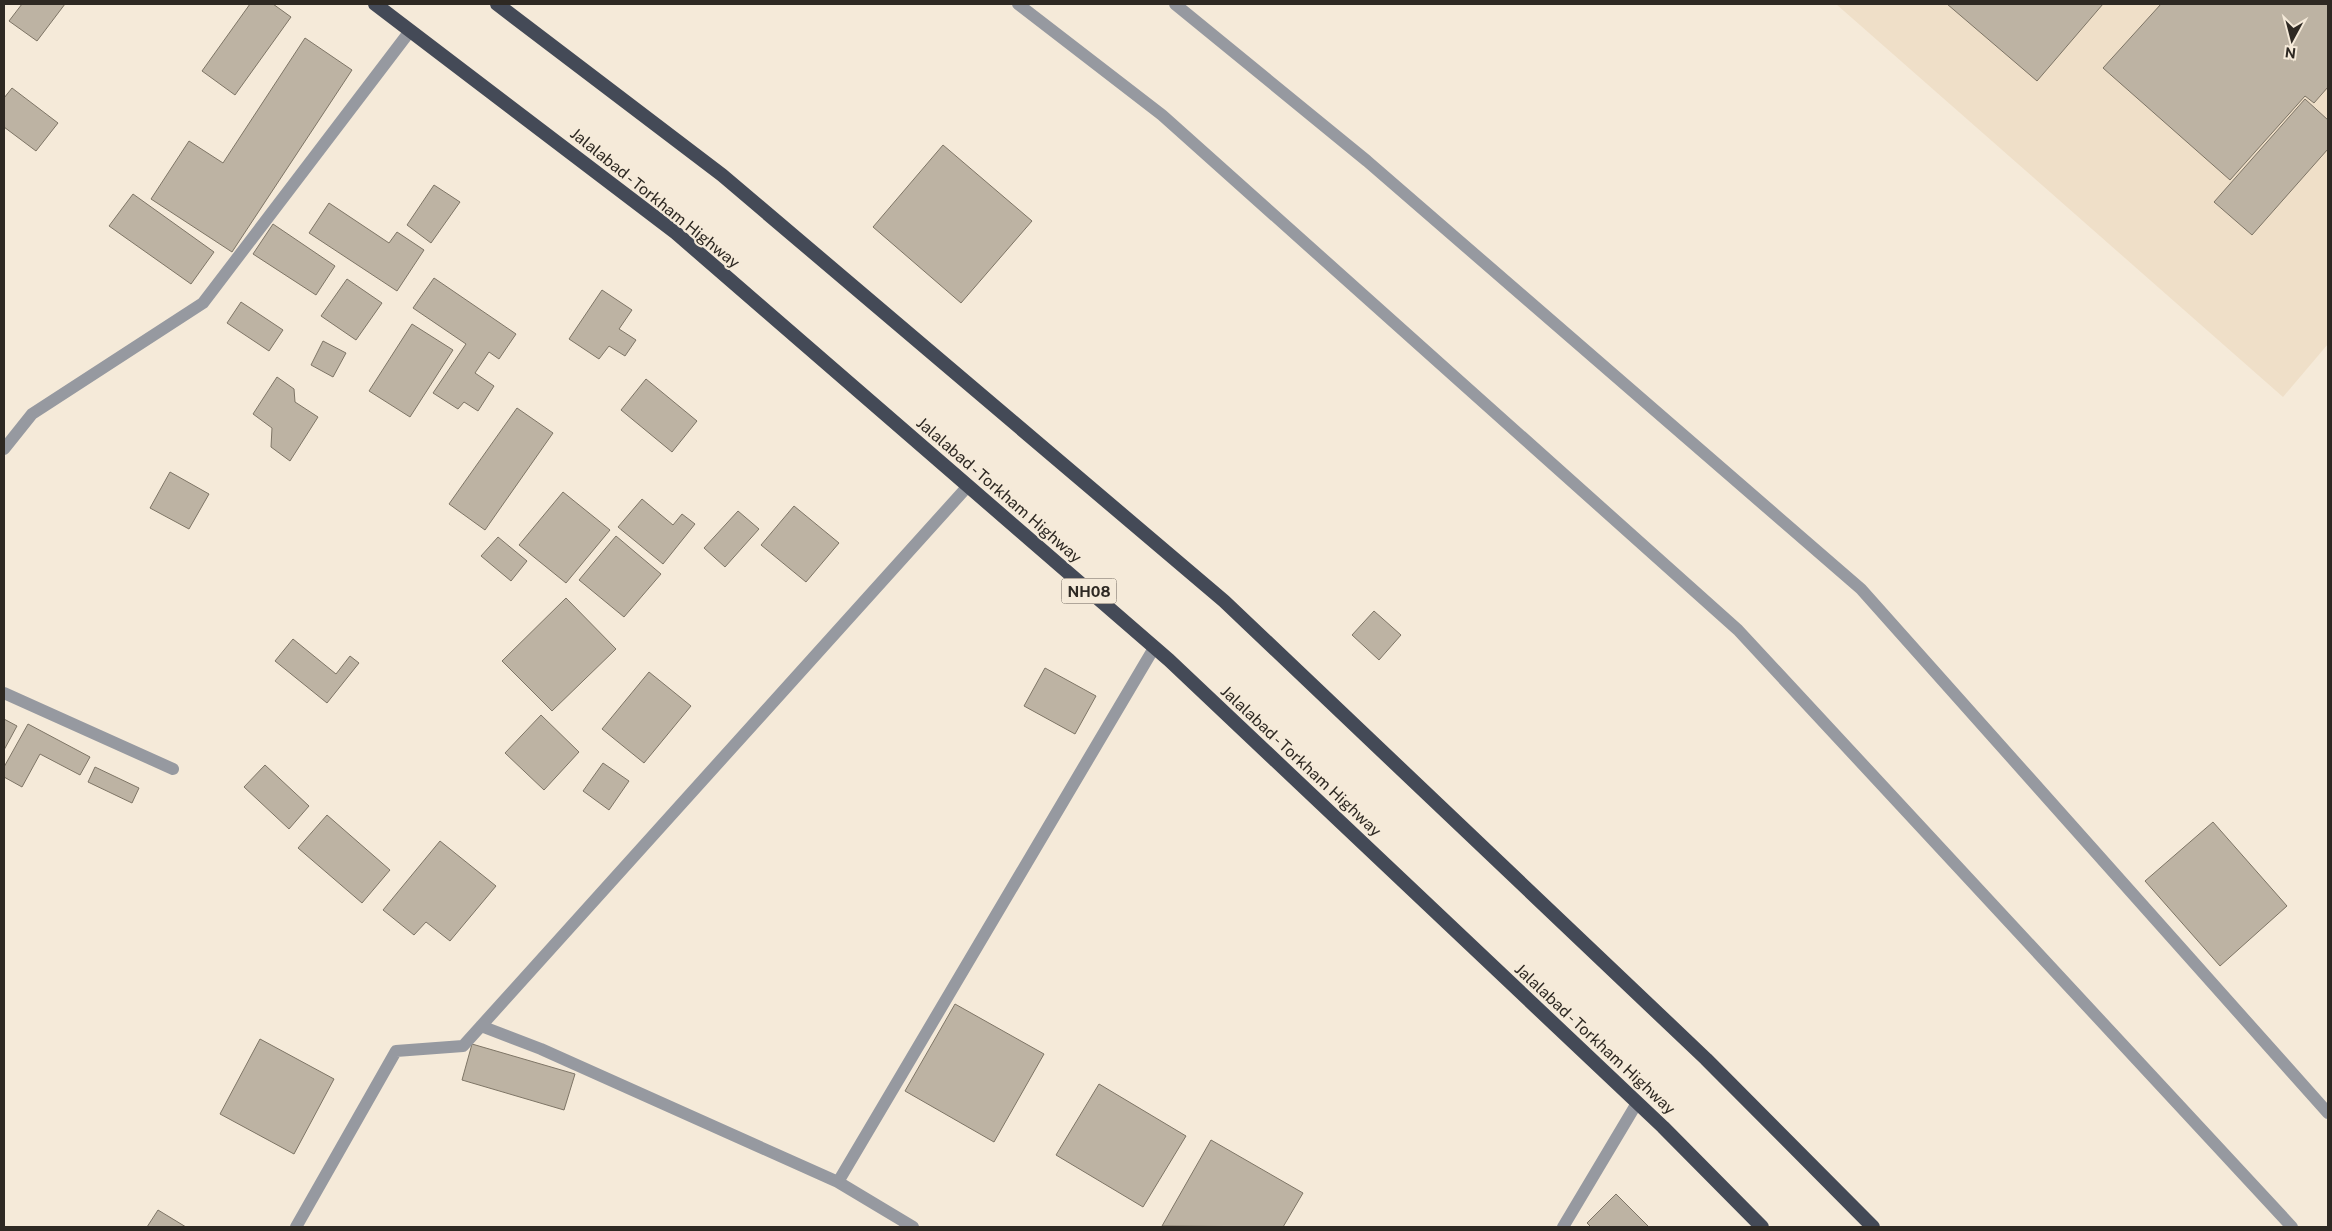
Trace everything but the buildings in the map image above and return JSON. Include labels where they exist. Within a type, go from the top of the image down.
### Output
[{"type":"highway","name":"Jalalabad - Torkham Highway","points":[[375,4],[676,233],[1154,648],[1637,1103],[1762,1227]]},
{"type":"highway","points":[[497,4],[722,175],[1224,601],[1706,1059],[1873,1227]]},
{"type":"street","points":[[1018,4],[1162,115],[1738,630],[2292,1227]]},
{"type":"street","points":[[1175,4],[1367,161],[1861,589],[2328,1113]]},
{"type":"street","points":[[4,449],[32,414],[203,303],[410,31]]},
{"type":"street","points":[[296,1227],[396,1051],[463,1046],[968,486]]},
{"type":"street","points":[[838,1182],[1154,648]]},
{"type":"street","points":[[4,693],[173,769]]},
{"type":"street","points":[[480,1026],[541,1049],[838,1182],[913,1227]]},
{"type":"street","points":[[1563,1227],[1637,1103]]},
{"type":"shaded area","points":[[1836,4],[2328,4],[2328,344],[2283,397]]}]
